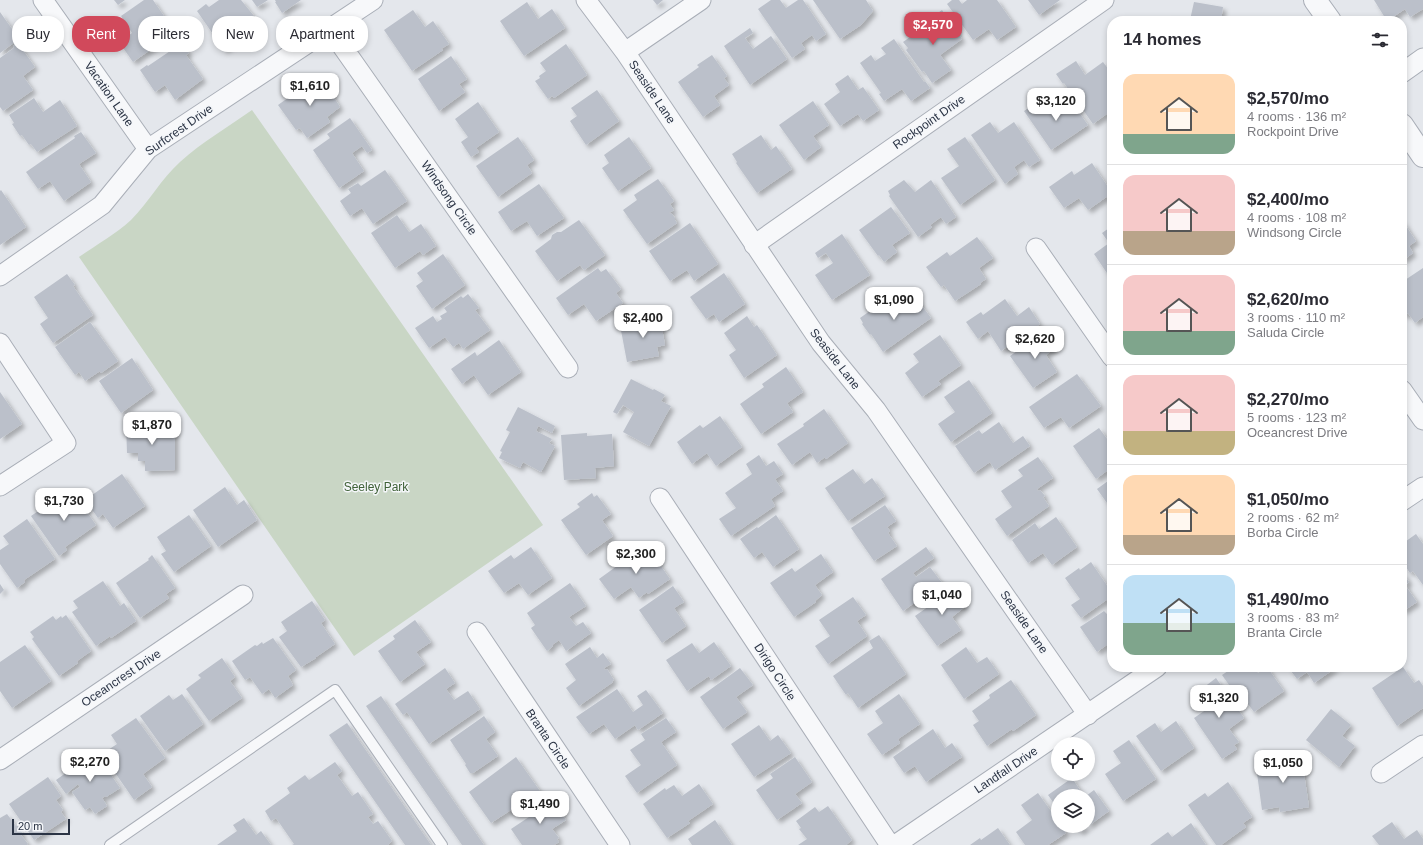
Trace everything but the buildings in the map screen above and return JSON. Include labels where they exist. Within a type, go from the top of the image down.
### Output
[{"type":"street","name":"Vacation Lane","points":[[43,0],[148,149]]},
{"type":"street","name":"Surfcrest Drive","points":[[349,16],[373,0]]},
{"type":"street","name":"Seaside Lane","points":[[586,0],[625,52],[821,343],[876,410],[1088,715]]},
{"type":"street","points":[[625,52],[701,0]]},
{"type":"street","name":"Rockpoint Drive","points":[[754,245],[1104,0]]},
{"type":"street","points":[[1315,0],[1326,16]]},
{"type":"street","name":"Surfcrest Drive","points":[[0,276],[102,205],[148,149],[295,52]]},
{"type":"street","name":"Windsong Circle","points":[[346,52],[568,368]]},
{"type":"street","points":[[1407,69],[1423,58]]},
{"type":"street","points":[[1407,132],[1423,156]]},
{"type":"street","points":[[1036,248],[1107,350]]},
{"type":"street","points":[[0,343],[66,442],[0,486]]},
{"type":"street","points":[[1407,397],[1423,420]]},
{"type":"street","points":[[1407,498],[1423,487]]},
{"type":"street","name":"Dirigo Circle","points":[[660,498],[890,845]]},
{"type":"street","name":"Oceancrest Drive","points":[[0,760],[243,595]]},
{"type":"street","name":"Branta Circle","points":[[476,632],[620,845]]},
{"type":"street","name":"Landfall Drive","points":[[895,845],[1150,672]]},
{"type":"street","points":[[1381,773],[1423,745]]},
{"type":"lane","points":[[110,845],[334,690],[442,845]]},
{"type":"green space","name":"Seeley Park","points":[[252,110],[543,525],[354,656],[79,257],[112,235],[131,220],[173,169],[188,155]]}]
